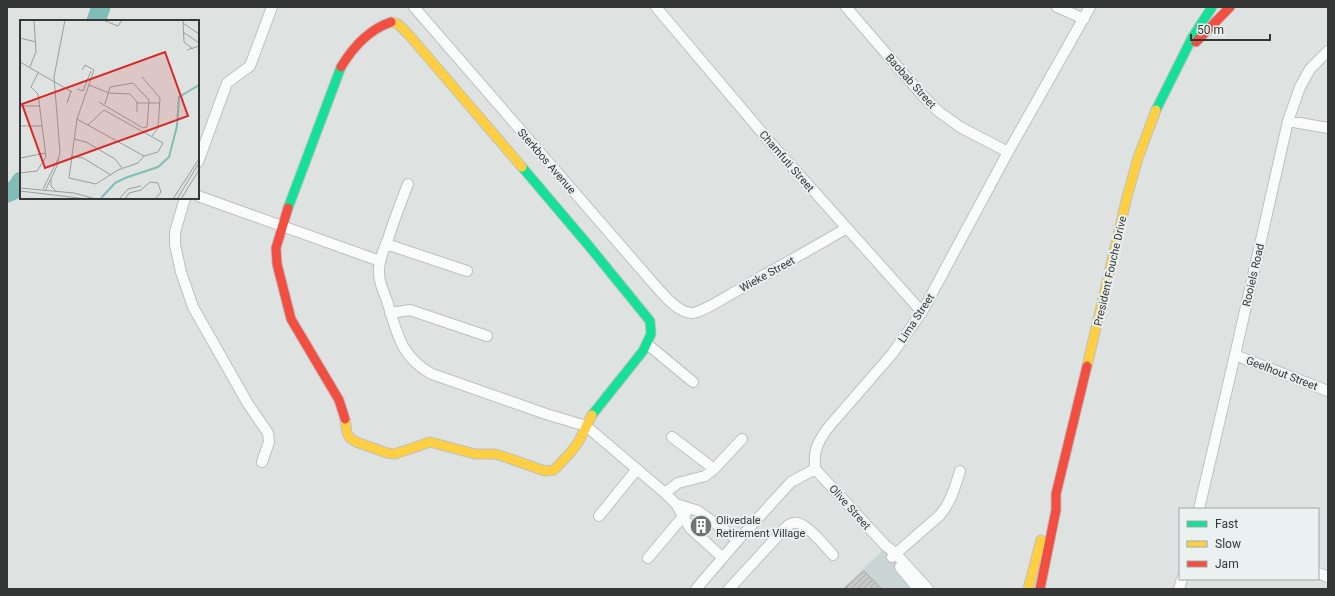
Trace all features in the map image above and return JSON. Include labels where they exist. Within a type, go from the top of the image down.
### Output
[{"type":"street","points":[[199,159],[227,83],[250,66],[272,7]]},
{"type":"street","name":"Sterkbos Avenue","points":[[414,7],[652,283],[673,304],[685,311]]},
{"type":"street","name":"Chamfuti Street","points":[[656,7],[769,141],[922,312]]},
{"type":"street","name":"Baobab Street","points":[[846,7],[922,95],[938,111],[960,127],[1008,152]]},
{"type":"street","points":[[1057,7],[1084,19]]},
{"type":"street","name":"Lima Street","points":[[816,468],[814,456],[818,443],[827,429],[892,354],[922,312],[1008,152],[1090,7]]},
{"type":"street","name":"President Fouche Drive","points":[[1028,589],[1050,508],[1056,494],[1125,205],[1138,158],[1151,121],[1166,88],[1192,38],[1212,7]]},
{"type":"street","name":"President Fouche Drive","points":[[1185,54],[1230,7]]},
{"type":"street","points":[[391,22],[398,24],[584,240],[650,321],[651,334],[643,351],[594,411],[580,441],[554,470],[549,471],[494,454],[475,454],[430,442],[395,454],[387,453],[356,442],[350,438],[347,433],[345,416],[339,400],[291,319],[277,264],[276,248],[282,227],[292,195],[341,67],[348,54],[374,29],[391,22]]},
{"type":"street","name":"Rooiels Road","points":[[1199,508],[1288,121],[1300,87],[1310,69],[1328,51]]},
{"type":"street","points":[[1288,121],[1328,128]]},
{"type":"street","points":[[408,184],[396,212],[380,262],[380,279],[398,338],[404,348],[420,367],[432,374],[546,414],[586,426],[665,493],[676,504],[690,528],[723,558]]},
{"type":"street","points":[[199,196],[380,262]]},
{"type":"street","points":[[185,199],[175,232],[175,245],[181,272],[193,307],[248,404],[268,433],[270,442],[262,462]]},
{"type":"street","name":"Wieke Street","points":[[685,311],[691,313],[696,312],[719,301],[847,228]]},
{"type":"street","points":[[386,244],[467,272]]},
{"type":"street","points":[[390,313],[410,310],[488,336]]},
{"type":"street","points":[[647,344],[693,382]]},
{"type":"street","name":"Geelhout Street","points":[[1235,355],[1328,392]]},
{"type":"street","points":[[672,437],[714,469]]},
{"type":"street","points":[[665,493],[678,482],[705,476],[714,469],[742,438]]},
{"type":"street","points":[[700,588],[738,540],[791,482],[816,468]]},
{"type":"street","name":"Olive Street","points":[[816,468],[894,555],[928,589]]},
{"type":"street","points":[[599,516],[637,469]]},
{"type":"street","points":[[894,555],[946,508],[952,496],[960,471]]},
{"type":"street","name":"President Fouche Drive","points":[[1040,589],[1056,510],[1056,494]]},
{"type":"street","points":[[676,504],[698,511],[738,540]]},
{"type":"street","points":[[648,558],[689,508]]},
{"type":"street","points":[[729,589],[785,528],[792,523],[798,522],[807,528],[834,555]]},
{"type":"street","name":"Olive Street","points":[[894,555],[918,589]]},
{"type":"shaded area","points":[[884,549],[920,589],[842,589]]},
{"type":"building","points":[[700,520],[707,526],[703,531],[696,525]]},
{"type":"building","points":[[864,571],[882,589],[844,589]]},
{"type":"waterway","points":[[96,20],[101,7]]},
{"type":"waterway","points":[[7,193],[16,189],[20,183]]},
{"type":"traffic: fast","points":[[1156,110],[1192,38],[1212,7]]},
{"type":"traffic: fast","points":[[288,208],[341,67]]},
{"type":"traffic: fast","points":[[522,167],[650,321],[651,334],[643,351],[592,415]]},
{"type":"traffic: slow","points":[[391,22],[398,24],[409,35],[522,167]]},
{"type":"traffic: slow","points":[[1087,366],[1127,197],[1138,158],[1156,110]]},
{"type":"traffic: slow","points":[[345,419],[347,433],[350,438],[356,442],[387,453],[395,454],[430,442],[475,454],[494,454],[502,456],[545,471],[554,470],[571,452],[579,441],[592,415]]},
{"type":"traffic: slow","points":[[1028,589],[1041,540]]},
{"type":"traffic: jam","points":[[1196,42],[1230,7]]},
{"type":"traffic: jam","points":[[341,67],[356,46],[368,34],[391,22]]},
{"type":"traffic: jam","points":[[288,208],[276,248],[277,264],[291,319],[339,400],[345,419]]},
{"type":"traffic: jam","points":[[1040,589],[1056,510],[1056,494],[1087,366]]},
{"type":"place","name":"Olivedale Retirement Village","points":[[701,526]]}]
